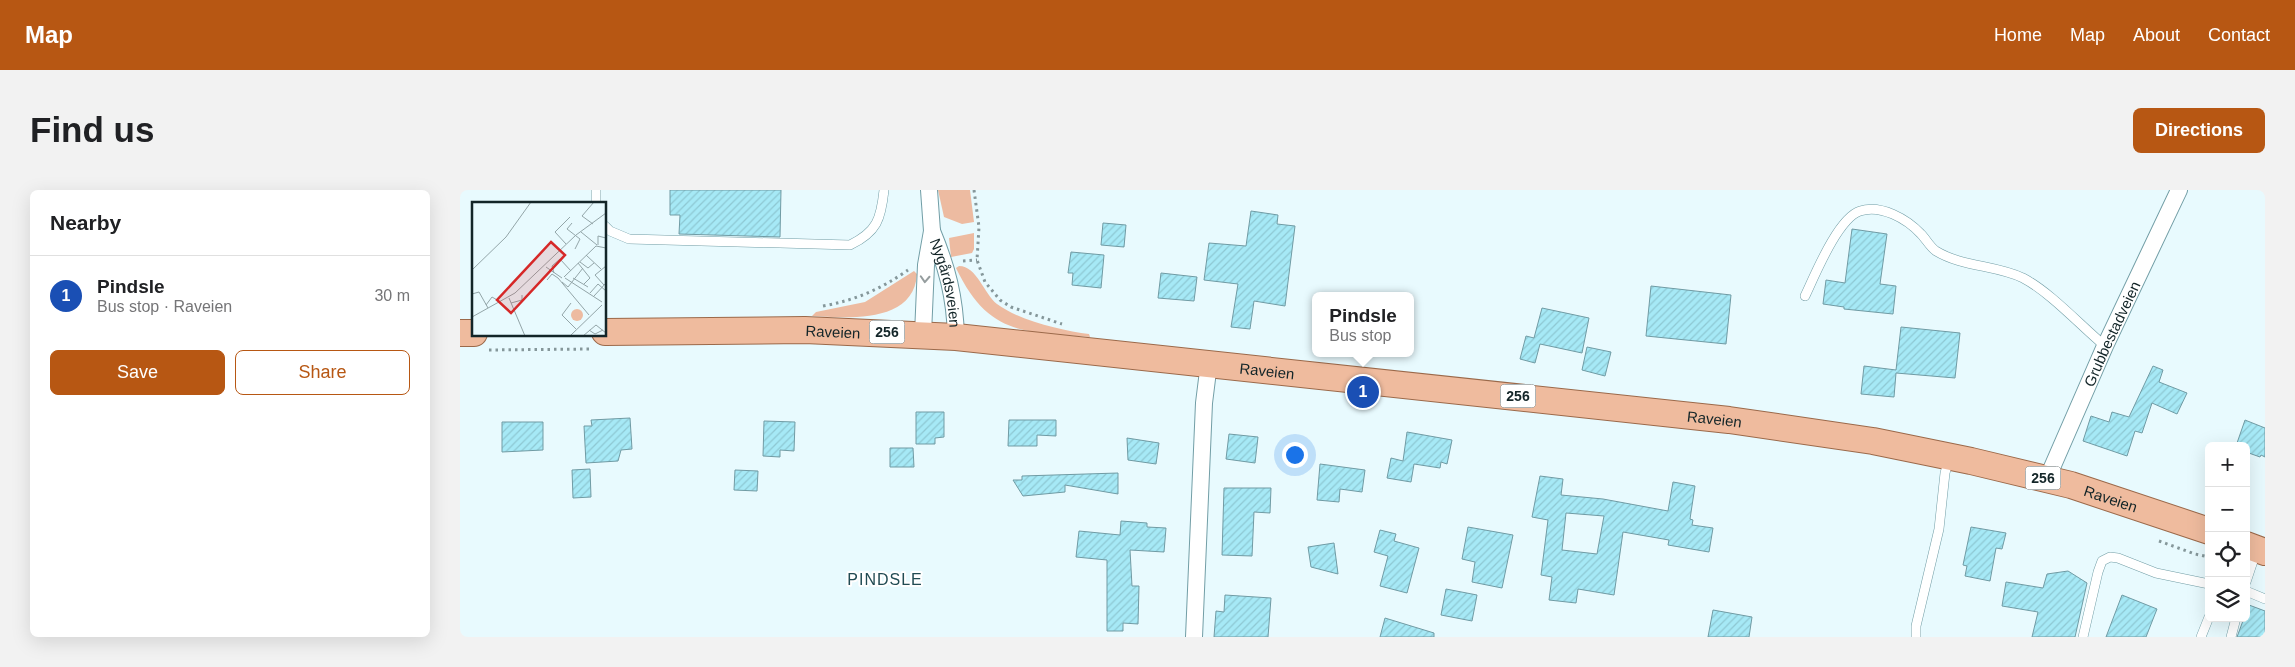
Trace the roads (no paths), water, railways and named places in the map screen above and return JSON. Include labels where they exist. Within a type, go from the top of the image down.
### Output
[{"type":"main road","name":"Raveien","points":[[599,341],[805,330],[956,336],[1729,420],[1873,441],[1949,456],[2047,479],[2120,500],[2205,531]]},
{"type":"main road","points":[[460,333],[476,342]]},
{"type":"street","name":"Nygårdsveien","points":[[923,334],[926,265],[932,231],[929,190]]},
{"type":"street","name":"Grubbestadveien","points":[[2047,479],[2106,346],[2179,190]]},
{"type":"street","name":"Nygårdsveien","points":[[932,231],[946,263],[955,312],[956,336]]},
{"type":"street","points":[[1194,637],[1201,456],[1209,364]]},
{"type":"lane","points":[[606,227],[610,231],[629,239],[850,245],[862,239],[874,228],[881,214],[884,190]]},
{"type":"lane","points":[[1805,296],[1839,231],[1849,217],[1860,211],[1875,209],[1891,213],[1909,223],[1934,250],[1949,258],[2002,271],[2024,279],[2048,296],[2106,346]]},
{"type":"lane","points":[[1916,637],[1916,626],[1939,529],[1945,473],[1949,456]]},
{"type":"lane","points":[[2248,577],[2256,549]]},
{"type":"lane","points":[[2083,637],[2102,561],[2118,558],[2156,573],[2205,583]]},
{"type":"lane","points":[[2250,592],[2265,598]]},
{"type":"lane","points":[[2201,637],[2207,622]]},
{"type":"lane","points":[[2231,637],[2235,622]]},
{"type":"place","name":"Pindsle","points":[[1363,392]]},
{"type":"district","name":"PINDSLE","points":[[885,579]]}]
